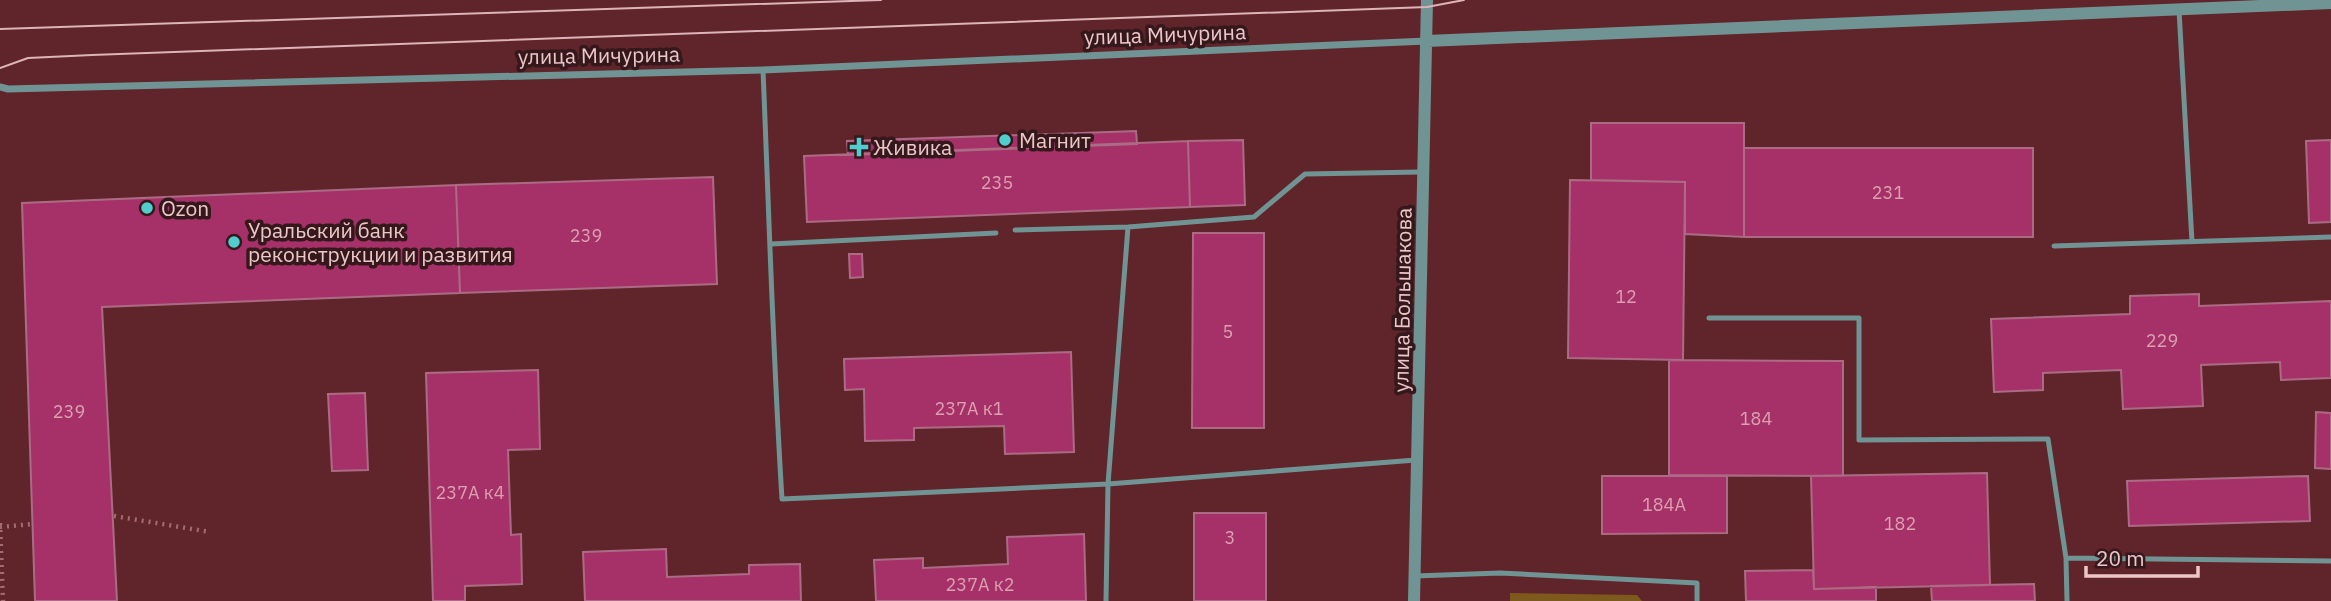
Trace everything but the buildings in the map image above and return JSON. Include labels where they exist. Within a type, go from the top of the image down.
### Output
[{"type":"street","name":"улица Большакова","points":[[1414,601],[1427,0]]},
{"type":"street","name":"улица Мичурина","points":[[3,89],[763,70],[2331,3]]},
{"type":"lane","points":[[2179,8],[2192,242]]},
{"type":"lane","points":[[763,70],[772,327],[782,499],[1108,484],[1418,460]]},
{"type":"lane","points":[[1016,230],[1128,226],[1254,217],[1305,174],[1424,172]]},
{"type":"lane","points":[[1106,601],[1108,484],[1128,226]]},
{"type":"lane","points":[[771,244],[996,233]]},
{"type":"lane","points":[[2054,246],[2331,237]]},
{"type":"lane","points":[[1709,318],[1859,318],[1859,440],[2048,439],[2066,558],[2067,601]]},
{"type":"lane","points":[[2066,558],[2331,561]]},
{"type":"lane","points":[[1415,576],[1500,573],[1697,583],[1697,601]]},
{"type":"path","points":[[114,516],[210,532]]},
{"type":"path","points":[[3,601],[0,525],[33,524]]},
{"type":"shaded area","points":[[1510,593],[1637,595],[1642,601],[1510,601]]},
{"type":"tram line","points":[[0,29],[881,0]]},
{"type":"tram line","points":[[0,68],[28,58],[92,55],[1427,7],[1464,0]]},
{"type":"place","name":"Магнит","points":[[1005,140]]},
{"type":"place","name":"Живика","points":[[859,147]]},
{"type":"place","name":"Ozon","points":[[147,208]]},
{"type":"place","name":"Уральский банк реконструкции и развития","points":[[234,242]]}]
